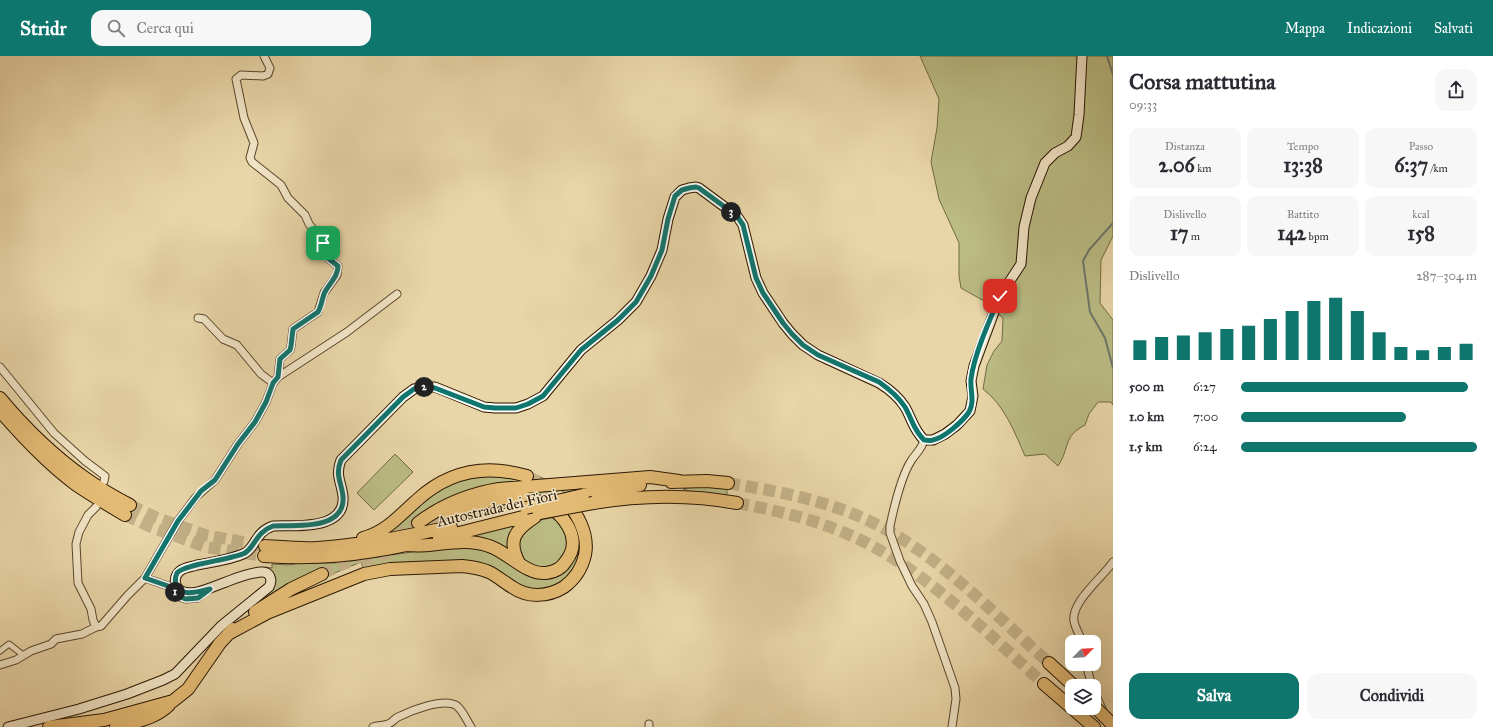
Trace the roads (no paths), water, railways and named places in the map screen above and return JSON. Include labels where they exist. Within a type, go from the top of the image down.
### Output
[{"type":"highway","points":[[0,398],[33,434],[62,460],[127,510],[89,493],[58,470],[25,439],[0,411]]},
{"type":"highway","points":[[333,547],[379,532],[398,519],[425,493],[436,485],[456,476],[468,472],[493,470],[527,476]]},
{"type":"highway","points":[[418,523],[436,511],[461,499],[499,489],[650,477],[679,481]]},
{"type":"highway","name":"Autostrada dei Fiori","points":[[728,483],[679,481],[636,486],[582,495],[403,537],[333,547],[293,548],[265,551],[299,558],[340,556],[405,545],[539,513],[620,499],[660,496],[695,497],[737,503]]},
{"type":"highway","points":[[405,545],[471,542],[490,546],[531,570],[545,573],[552,572],[563,566],[571,555],[573,542],[569,529],[562,517],[552,508],[537,501],[514,498],[478,503],[449,514]]},
{"type":"highway","points":[[228,634],[266,613],[298,599],[364,574],[390,569],[467,566],[480,568],[513,588],[526,593],[541,595],[558,590],[571,581],[581,569],[586,551],[586,542],[581,525],[570,506],[564,500],[555,501]]},
{"type":"highway","points":[[519,563],[513,545],[515,534],[522,525],[539,513]]},
{"type":"highway","points":[[261,608],[363,566]]},
{"type":"highway","points":[[116,727],[160,713],[188,689],[220,643],[246,618],[291,589],[322,574]]},
{"type":"highway","points":[[1049,663],[1066,679]]},
{"type":"highway","points":[[1044,684],[1094,727]]},
{"type":"highway","points":[[65,725],[104,720],[173,701]]},
{"type":"highway","points":[[1101,714],[1112,726]]},
{"type":"highway","points":[[46,724],[77,727]]},
{"type":"main road","points":[[8,727],[127,694],[152,685],[175,674],[221,626],[269,586],[271,581],[269,575],[264,572],[260,572],[225,582],[210,589],[187,593],[180,590],[175,583],[176,575],[182,569],[227,559],[246,552],[259,535],[267,528],[273,526],[314,525],[333,518],[339,512],[342,505],[343,496],[338,478],[338,468],[341,460],[393,406],[414,389],[426,387],[435,388],[484,407],[495,408],[516,408],[528,404],[543,396],[581,350],[618,320],[636,302],[651,276],[662,250],[668,219],[675,196],[682,190],[696,187],[699,188],[737,216],[743,225],[755,272],[763,293],[783,323],[803,345],[818,355],[879,382],[888,388],[898,397],[906,408],[916,432],[924,440],[933,440],[945,434],[957,425],[970,411],[972,396],[971,381],[976,359],[1000,296],[1021,264],[1024,226],[1031,198],[1045,163],[1056,153],[1068,146],[1076,137],[1079,115],[1082,56]]},
{"type":"street","points":[[0,665],[16,660],[42,646],[51,644],[56,640],[82,634],[96,626],[101,626],[145,578],[178,521],[201,491],[215,480],[238,444],[255,422],[266,402],[275,380],[280,359],[290,350],[293,329],[318,312],[324,293],[337,275],[338,266],[329,259],[321,239],[309,224],[305,215],[292,203],[281,185],[252,162],[250,158],[254,143],[244,118],[236,79],[241,75],[263,76],[268,74],[270,68],[264,56]]},
{"type":"street","points":[[275,380],[347,332],[397,294]]},
{"type":"street","points":[[198,318],[204,319],[223,339],[237,345],[261,374],[275,380]]},
{"type":"street","points":[[0,367],[54,433],[85,461],[105,476],[104,481]]},
{"type":"street","points":[[924,440],[922,447],[911,461],[901,485],[890,526],[890,532],[900,561],[912,586],[924,604],[932,622],[955,688],[956,700],[952,727]]},
{"type":"street","points":[[96,507],[85,520],[79,532],[76,544],[78,583],[91,609],[96,626]]},
{"type":"street","points":[[1080,635],[1074,623],[1074,615],[1080,599],[1113,562]]},
{"type":"street","points":[[145,578],[171,587],[180,597],[186,599],[198,598],[210,589]]},
{"type":"street","points":[[0,651],[9,644],[23,655]]},
{"type":"street","points":[[373,727],[386,725],[395,718],[433,704],[451,704],[457,706],[471,727]]},
{"type":"street","points":[[1101,705],[1112,726]]},
{"type":"street","points":[[32,721],[46,724]]},
{"type":"waterway","points":[[1107,56],[1113,75]]},
{"type":"waterway","points":[[1113,223],[1089,250],[1083,261],[1090,312],[1105,338],[1113,368]]},
{"type":"tunnel","points":[[527,476],[549,487],[555,501]]},
{"type":"tunnel","points":[[728,483],[809,499],[848,512],[885,529],[929,557],[950,574],[991,609],[1049,663]]},
{"type":"tunnel","points":[[737,503],[819,523],[872,546],[899,562],[950,600],[1044,684]]},
{"type":"tunnel","points":[[130,505],[157,518],[205,535],[265,546]]},
{"type":"tunnel","points":[[417,533],[449,514]]},
{"type":"tunnel","points":[[125,515],[151,527],[206,547],[264,556]]},
{"type":"tunnel","points":[[395,537],[418,523]]},
{"type":"tunnel","points":[[363,566],[397,546]]},
{"type":"tunnel","points":[[322,574],[367,553]]}]
